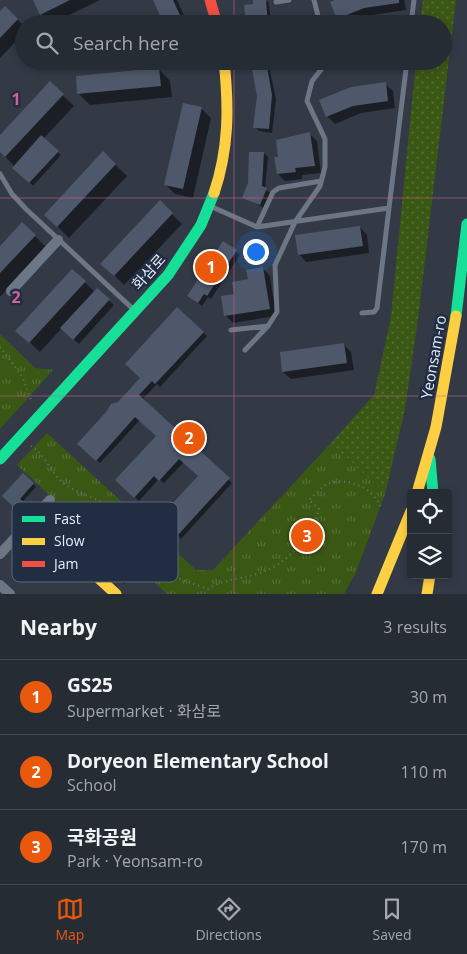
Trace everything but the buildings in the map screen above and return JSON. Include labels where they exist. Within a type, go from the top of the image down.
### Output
[{"type":"street","points":[[210,0],[214,15]]},
{"type":"street","name":"화삼로","points":[[0,458],[168,275],[190,247],[210,206],[223,164],[228,131],[228,88],[225,70]]},
{"type":"street","name":"Yeonsam-ro","points":[[418,489],[444,395],[456,319],[467,224]]},
{"type":"street","points":[[11,291],[58,240]]},
{"type":"street","points":[[430,449],[433,489]]},
{"type":"street","points":[[377,594],[407,521]]},
{"type":"street","points":[[0,554],[12,541]]},
{"type":"street","points":[[427,594],[429,579]]},
{"type":"street","points":[[103,582],[116,594]]},
{"type":"street","points":[[0,584],[10,594]]},
{"type":"lane","points":[[276,2],[289,0]]},
{"type":"lane","points":[[314,0],[318,15]]},
{"type":"lane","points":[[412,15],[414,0]]},
{"type":"lane","points":[[245,350],[268,326],[277,312],[275,265],[295,222],[313,198],[322,181],[325,167],[324,139],[308,101],[312,81],[321,70]]},
{"type":"lane","points":[[362,313],[374,312],[378,308],[406,70]]},
{"type":"lane","points":[[0,174],[12,194],[58,240],[134,310]]},
{"type":"lane","points":[[258,227],[273,192],[279,188],[322,181]]},
{"type":"lane","points":[[210,206],[258,227],[389,208]]},
{"type":"lane","points":[[231,330],[268,326]]},
{"type":"path","points":[[0,347],[22,376],[31,400]]},
{"type":"path","points":[[31,446],[40,451],[60,480],[73,490],[102,502]]},
{"type":"path","points":[[178,578],[208,589],[216,584],[260,573],[277,565],[298,546],[314,524],[319,509],[310,500],[325,485],[342,480],[356,484],[379,500],[382,510]]},
{"type":"path","points":[[208,589],[210,594]]},
{"type":"green space","points":[[423,0],[456,0],[452,34],[452,15],[421,15]]},
{"type":"green space","points":[[415,70],[448,70],[418,319],[405,409],[385,494],[331,443],[374,395],[391,317]]},
{"type":"green space","points":[[0,334],[35,368],[53,370],[0,429]]},
{"type":"green space","points":[[47,433],[122,502],[57,502],[17,465]]},
{"type":"green space","points":[[331,443],[385,494],[356,572],[344,594],[167,594],[154,582],[178,582],[178,553],[196,570],[213,570]]},
{"type":"traffic: fast","points":[[0,459],[168,275],[201,225],[214,193]]},
{"type":"traffic: fast","points":[[456,316],[467,224]]},
{"type":"traffic: fast","points":[[430,459],[433,489]]},
{"type":"traffic: slow","points":[[214,193],[223,160],[225,144],[227,95],[225,70]]},
{"type":"traffic: slow","points":[[418,489],[436,427],[456,316]]},
{"type":"traffic: slow","points":[[377,594],[407,521]]},
{"type":"traffic: slow","points":[[427,594],[429,579]]},
{"type":"traffic: slow","points":[[103,582],[116,594]]},
{"type":"traffic: jam","points":[[210,0],[214,15]]},
{"type":"place","name":"GS25","points":[[211,267]]},
{"type":"place","name":"Doryeon Elementary School","points":[[189,438]]},
{"type":"place","name":"국화공원","points":[[307,536]]}]
